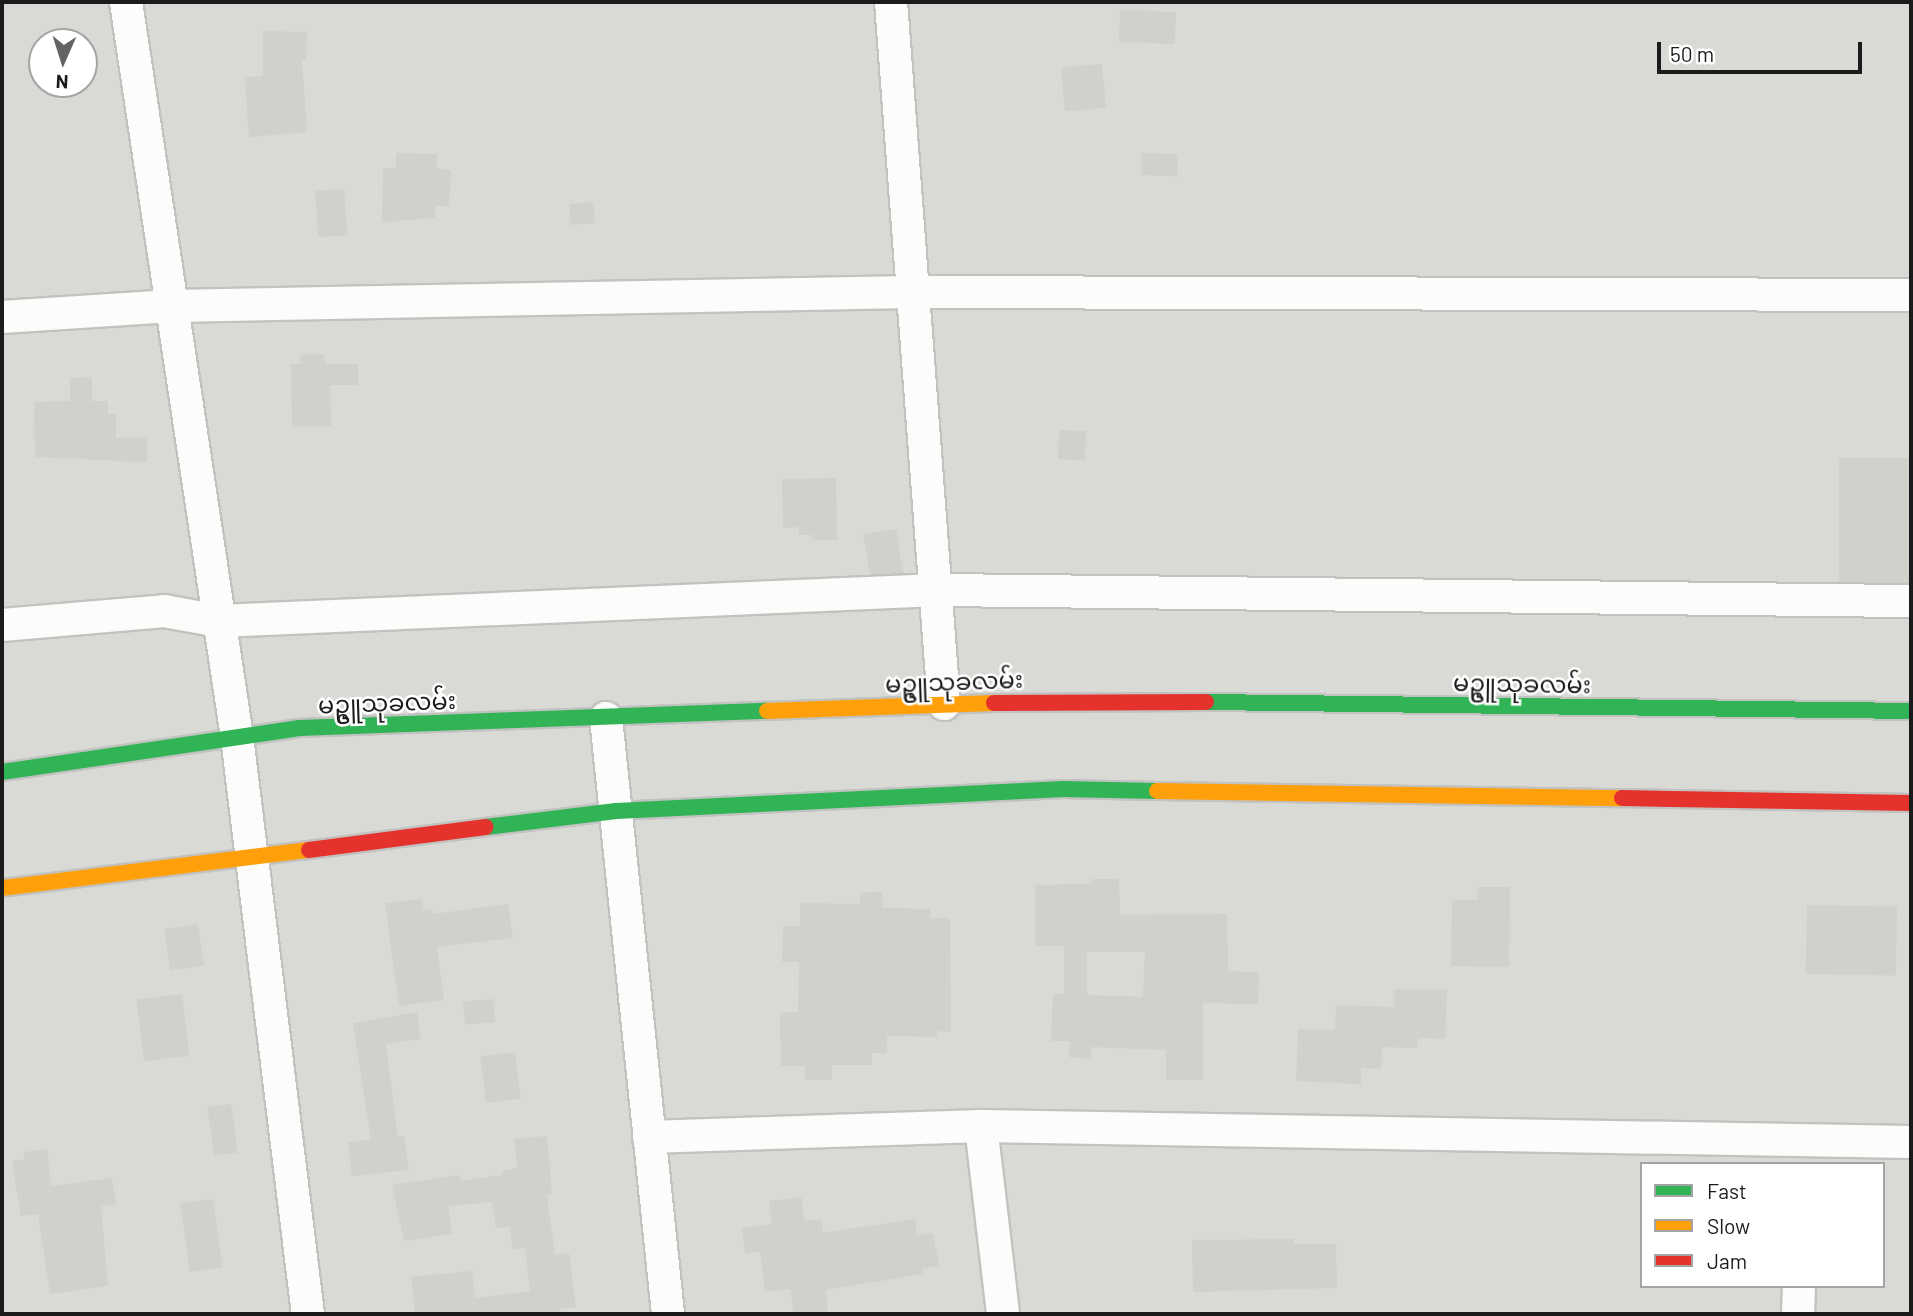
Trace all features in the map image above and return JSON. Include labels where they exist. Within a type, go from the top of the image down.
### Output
[{"type":"street","points":[[126,2],[237,737],[308,1314]]},
{"type":"street","points":[[891,2],[911,292],[938,590],[944,704]]},
{"type":"street","points":[[2,317],[172,306],[911,292],[1911,295]]},
{"type":"street","points":[[2,625],[164,611],[219,621],[938,590],[1911,600]]},
{"type":"street","name":"မဥ္ဇူသုခလမ်း","points":[[2,772],[299,728],[944,704],[1116,701],[1911,711]]},
{"type":"street","points":[[606,718],[668,1314]]},
{"type":"street","points":[[2,888],[615,811],[1063,789],[1911,803]]},
{"type":"street","points":[[649,1137],[981,1126],[1801,1152],[1911,1142]]},
{"type":"street","points":[[981,1126],[1003,1314]]},
{"type":"street","points":[[1798,1314],[1799,1288]]},
{"type":"shaded area","points":[[2,2],[1911,2],[1911,1314],[2,1314]]},
{"type":"building","points":[[1120,10],[1176,12],[1175,44],[1119,42]]},
{"type":"building","points":[[263,31],[307,32],[306,60],[302,60],[307,132],[249,137],[245,77],[263,76]]},
{"type":"building","points":[[1102,64],[1106,108],[1065,111],[1061,68]]},
{"type":"building","points":[[396,153],[437,154],[437,169],[451,170],[449,206],[435,206],[435,218],[382,222],[383,168],[396,168]]},
{"type":"building","points":[[1142,153],[1178,154],[1177,176],[1141,175]]},
{"type":"building","points":[[344,189],[347,235],[318,237],[315,191]]},
{"type":"building","points":[[593,202],[595,223],[571,225],[569,204]]},
{"type":"building","points":[[324,354],[325,364],[358,364],[358,385],[330,385],[331,426],[292,427],[291,364],[301,364],[300,355]]},
{"type":"building","points":[[92,377],[92,401],[108,401],[108,414],[116,414],[116,438],[147,437],[147,462],[35,457],[34,402],[70,401],[70,378]]},
{"type":"building","points":[[1059,430],[1086,431],[1085,460],[1058,459]]},
{"type":"building","points":[[1839,458],[1911,458],[1911,583],[1839,583]]},
{"type":"building","points":[[836,478],[837,540],[812,540],[812,535],[799,535],[799,527],[783,528],[782,479]]},
{"type":"building","points":[[896,529],[903,573],[870,579],[863,534]]},
{"type":"building","points":[[1092,879],[1119,879],[1120,915],[1227,914],[1228,971],[1259,972],[1258,1004],[1203,1003],[1203,1080],[1166,1080],[1166,1050],[1091,1047],[1091,1059],[1069,1057],[1070,1041],[1051,1041],[1053,993],[1064,994],[1064,946],[1035,946],[1035,885],[1092,884]],"holes":[[[1087,952],[1145,952],[1143,997],[1087,995]]]},
{"type":"building","points":[[1478,887],[1510,887],[1509,967],[1451,966],[1452,900],[1477,900]]},
{"type":"building","points":[[882,892],[883,908],[930,909],[930,918],[950,918],[951,1032],[937,1031],[937,1037],[887,1036],[887,1053],[872,1053],[872,1065],[832,1065],[832,1080],[805,1080],[805,1066],[781,1066],[780,1013],[798,1012],[799,962],[782,962],[783,926],[800,926],[800,903],[860,904],[860,893]]},
{"type":"building","points":[[422,899],[423,910],[432,909],[433,914],[508,904],[513,938],[437,947],[444,1000],[399,1006],[385,903]]},
{"type":"building","points":[[1807,905],[1897,907],[1896,976],[1806,974]]},
{"type":"building","points":[[198,924],[204,966],[170,970],[164,929]]},
{"type":"building","points":[[1395,989],[1447,990],[1445,1039],[1418,1038],[1417,1048],[1382,1047],[1381,1069],[1361,1068],[1361,1084],[1296,1081],[1298,1029],[1335,1030],[1336,1005],[1394,1007]]},
{"type":"building","points":[[182,994],[190,1056],[144,1061],[136,1000]]},
{"type":"building","points":[[493,999],[495,1022],[465,1025],[463,1002]]},
{"type":"building","points":[[417,1012],[421,1039],[386,1044],[398,1137],[404,1136],[409,1170],[352,1176],[348,1142],[371,1140],[353,1023]]},
{"type":"building","points":[[515,1052],[521,1099],[486,1103],[480,1056]]},
{"type":"building","points":[[231,1104],[238,1153],[214,1156],[207,1107]]},
{"type":"building","points":[[547,1136],[552,1194],[547,1195],[555,1255],[569,1253],[576,1307],[560,1309],[561,1314],[415,1314],[411,1277],[472,1271],[475,1298],[530,1291],[525,1248],[513,1250],[510,1226],[496,1228],[492,1202],[448,1206],[452,1234],[404,1241],[392,1185],[459,1175],[460,1181],[502,1175],[502,1171],[517,1168],[514,1139]]},
{"type":"building","points":[[47,1149],[51,1186],[112,1178],[116,1204],[101,1206],[108,1286],[50,1294],[38,1214],[21,1216],[12,1161],[25,1159],[24,1152]]},
{"type":"building","points":[[801,1197],[804,1221],[821,1219],[823,1233],[915,1219],[917,1235],[933,1233],[939,1266],[922,1269],[923,1274],[826,1290],[828,1314],[793,1314],[791,1289],[765,1292],[760,1252],[745,1253],[742,1228],[772,1224],[769,1201]]},
{"type":"building","points":[[213,1199],[223,1267],[190,1272],[180,1204]]},
{"type":"building","points":[[1294,1239],[1294,1244],[1336,1244],[1337,1288],[1193,1292],[1192,1240]]},
{"type":"traffic: fast","points":[[1206,702],[1911,711]]},
{"type":"traffic: fast","points":[[2,772],[299,728],[767,711]]},
{"type":"traffic: fast","points":[[486,827],[616,811],[1063,789],[1157,791]]},
{"type":"traffic: slow","points":[[767,711],[994,703]]},
{"type":"traffic: slow","points":[[1157,791],[1622,798]]},
{"type":"traffic: slow","points":[[2,888],[309,850]]},
{"type":"traffic: jam","points":[[994,703],[1206,702]]},
{"type":"traffic: jam","points":[[1622,798],[1911,803]]},
{"type":"traffic: jam","points":[[309,850],[486,827]]}]
